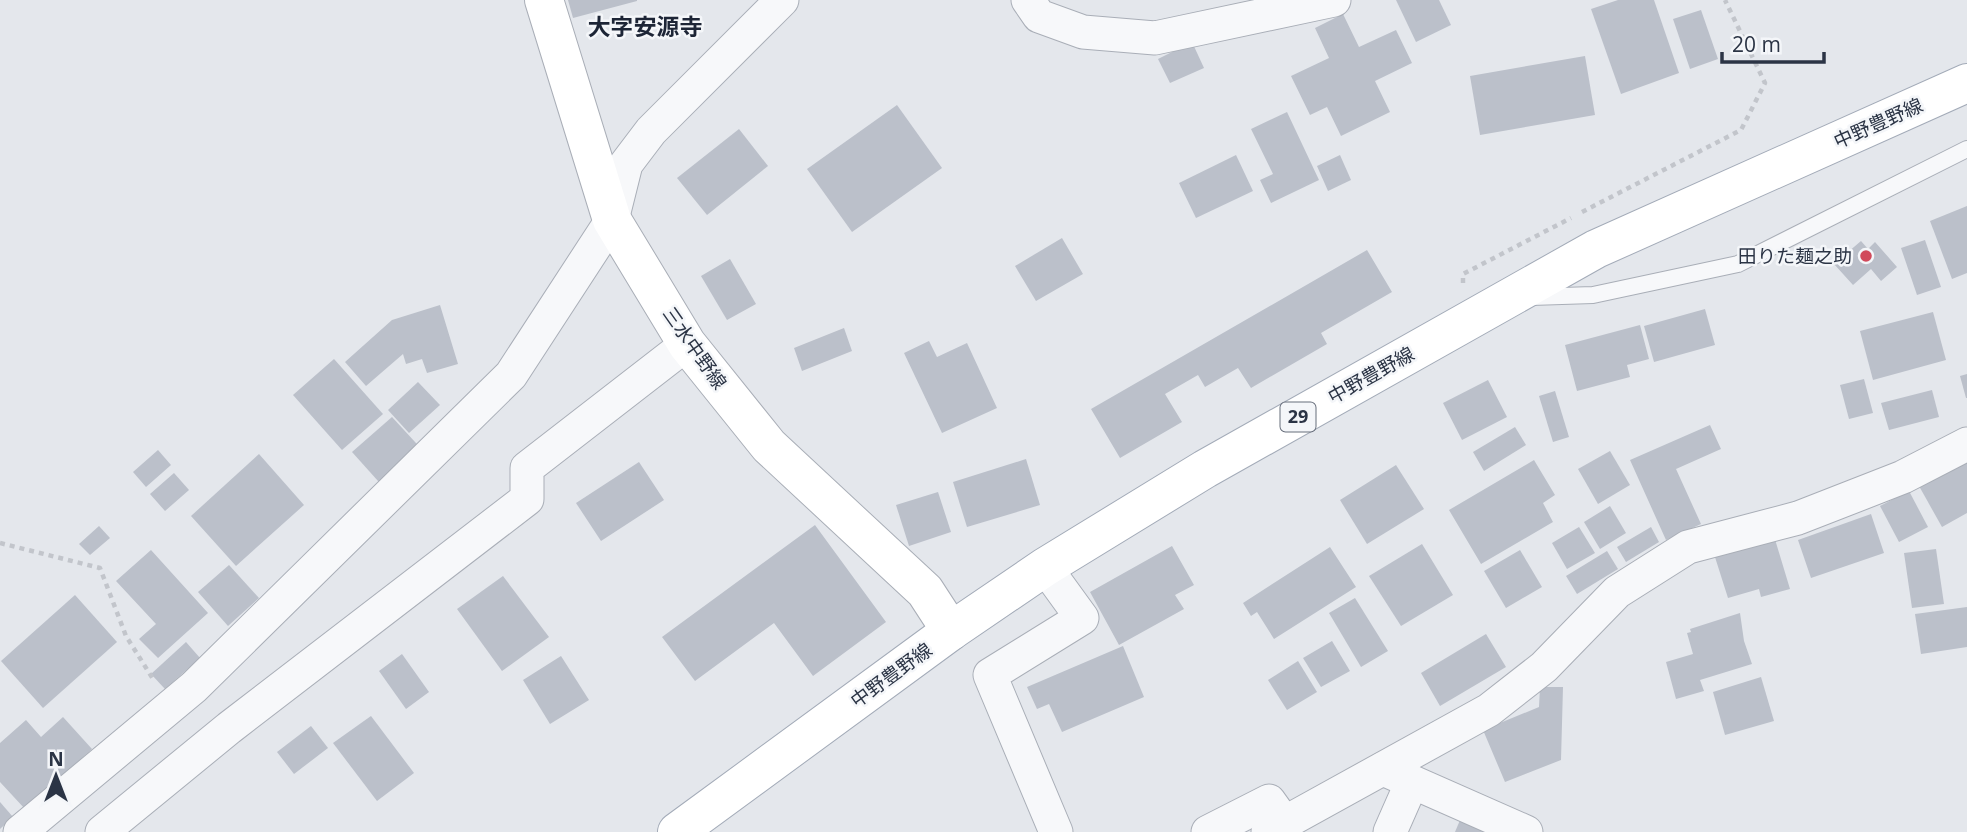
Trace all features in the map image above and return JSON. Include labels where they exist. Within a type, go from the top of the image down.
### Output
[{"type":"main road","name":"三水中野線","points":[[544,0],[612,220],[687,344],[769,446],[925,591],[951,631]]},
{"type":"main road","name":"中野豊野線","points":[[677,832],[951,631],[1045,567],[1205,469],[1596,249],[1967,83]]},
{"type":"street","points":[[20,832],[194,687],[511,375],[612,220],[626,164],[651,131],[782,0]]},
{"type":"street","points":[[1028,0],[1039,16],[1083,32],[1155,38],[1334,0]]},
{"type":"street","points":[[102,832],[229,728],[527,499],[527,468],[687,344]]},
{"type":"street","points":[[1208,832],[1269,801],[1276,827],[1397,775],[1544,667],[1617,592],[1688,547],[1798,518],[1903,477],[1967,444]]},
{"type":"street","points":[[1045,567],[1082,618],[990,675],[1056,832]]},
{"type":"street","points":[[1390,832],[1397,775]]},
{"type":"street","points":[[1397,775],[1525,832]]},
{"type":"lane","points":[[1509,298],[1593,295],[1738,264],[1967,149]]},
{"type":"path","points":[[1466,322],[1463,274],[1741,130],[1765,83],[1725,0]]},
{"type":"path","points":[[0,543],[100,568],[126,636],[170,707]]},
{"type":"building","points":[[568,0],[637,0],[637,1],[573,18]]},
{"type":"building","points":[[1396,0],[1439,0],[1451,25],[1416,42]]},
{"type":"building","points":[[1618,0],[1654,0],[1679,73],[1621,94],[1591,9]]},
{"type":"building","points":[[1701,10],[1718,59],[1690,69],[1673,19]]},
{"type":"building","points":[[1343,14],[1359,47],[1396,30],[1412,63],[1375,81],[1390,112],[1341,136],[1327,107],[1310,115],[1291,76],[1329,58],[1315,28]]},
{"type":"building","points":[[1192,42],[1204,68],[1170,83],[1158,59]]},
{"type":"building","points":[[1585,56],[1595,115],[1480,135],[1470,76]]},
{"type":"building","points":[[897,105],[942,168],[852,232],[807,169]]},
{"type":"building","points":[[1287,112],[1319,180],[1271,203],[1260,180],[1273,174],[1251,129]]},
{"type":"building","points":[[739,129],[768,166],[707,215],[677,178]]},
{"type":"building","points":[[1236,155],[1253,191],[1196,218],[1179,183]]},
{"type":"building","points":[[1340,155],[1351,180],[1328,191],[1317,166]]},
{"type":"building","points":[[1967,206],[1967,273],[1952,279],[1930,221]]},
{"type":"building","points":[[1062,238],[1083,274],[1036,301],[1015,266]]},
{"type":"building","points":[[1925,240],[1941,287],[1917,295],[1901,248]]},
{"type":"building","name":"田りた麺之助","points":[[1861,241],[1868,249],[1875,242],[1897,267],[1881,281],[1871,269],[1853,285],[1834,264]]},
{"type":"building","points":[[1367,250],[1392,292],[1321,333],[1327,344],[1251,388],[1238,368],[1205,387],[1198,375],[1165,394],[1182,422],[1120,458],[1091,409]]},
{"type":"building","points":[[730,259],[756,304],[727,320],[701,276]]},
{"type":"building","points":[[440,305],[458,364],[427,373],[422,359],[406,364],[403,354],[366,386],[345,362],[392,320]]},
{"type":"building","points":[[1705,309],[1715,345],[1654,362],[1644,326]]},
{"type":"building","points":[[1933,312],[1946,360],[1873,380],[1860,331]]},
{"type":"building","points":[[1640,325],[1649,359],[1627,365],[1630,377],[1577,391],[1565,345]]},
{"type":"building","points":[[844,328],[852,351],[802,371],[794,348]]},
{"type":"building","points":[[929,341],[937,357],[967,343],[997,408],[942,433],[904,353]]},
{"type":"building","points":[[334,359],[383,414],[342,450],[293,395]]},
{"type":"building","points":[[1967,374],[1967,398],[1966,398],[1960,376]]},
{"type":"building","points":[[1864,379],[1873,413],[1849,419],[1840,385]]},
{"type":"building","points":[[1488,380],[1507,417],[1462,440],[1443,403]]},
{"type":"building","points":[[418,382],[440,405],[409,433],[388,410]]},
{"type":"building","points":[[1932,390],[1939,417],[1889,430],[1881,403]]},
{"type":"building","points":[[1555,391],[1569,437],[1553,442],[1539,396]]},
{"type":"building","points":[[392,417],[427,455],[387,491],[352,452]]},
{"type":"building","points":[[1710,425],[1721,449],[1676,469],[1701,524],[1666,540],[1630,460]]},
{"type":"building","points":[[1515,427],[1526,445],[1484,471],[1473,452]]},
{"type":"building","points":[[158,450],[171,465],[146,487],[133,472]]},
{"type":"building","points":[[1610,451],[1630,485],[1598,504],[1578,469]]},
{"type":"building","points":[[259,454],[304,505],[236,566],[191,516]]},
{"type":"building","points":[[1026,459],[1040,505],[967,527],[953,482]]},
{"type":"building","points":[[1534,460],[1555,495],[1543,503],[1553,522],[1481,564],[1449,510]]},
{"type":"building","points":[[1967,460],[1967,513],[1942,527],[1919,486]]},
{"type":"building","points":[[639,462],[664,500],[601,541],[576,503]]},
{"type":"building","points":[[1396,465],[1424,509],[1367,544],[1340,500]]},
{"type":"building","points":[[174,473],[189,490],[165,511],[150,494]]},
{"type":"building","points":[[1909,491],[1928,527],[1899,542],[1880,506]]},
{"type":"building","points":[[938,492],[951,532],[909,546],[896,505]]},
{"type":"building","points":[[1610,506],[1626,533],[1600,549],[1584,522]]},
{"type":"building","points":[[1871,514],[1884,553],[1811,578],[1798,540]]},
{"type":"building","points":[[815,525],[886,622],[813,676],[774,623],[695,681],[662,637]]},
{"type":"building","points":[[99,526],[110,538],[90,555],[79,544]]},
{"type":"building","points":[[1579,527],[1595,553],[1567,569],[1552,543]]},
{"type":"building","points":[[1651,527],[1659,542],[1626,562],[1617,547]]},
{"type":"building","points":[[1774,536],[1790,589],[1761,597],[1759,589],[1728,598],[1714,554]]},
{"type":"building","points":[[1422,544],[1453,595],[1401,626],[1369,576]]},
{"type":"building","points":[[1172,546],[1194,585],[1175,595],[1184,609],[1119,645],[1090,592]]},
{"type":"building","points":[[1330,547],[1356,587],[1274,639],[1257,612],[1251,616],[1243,603]]},
{"type":"building","points":[[1936,549],[1944,604],[1912,608],[1904,553]]},
{"type":"building","points":[[151,550],[208,613],[158,658],[139,639],[156,624],[116,581]]},
{"type":"building","points":[[1520,550],[1542,587],[1506,608],[1484,571]]},
{"type":"building","points":[[1607,551],[1618,569],[1577,594],[1566,576]]},
{"type":"building","points":[[229,565],[259,598],[228,626],[198,592]]},
{"type":"building","points":[[503,576],[549,637],[502,671],[457,609]]},
{"type":"building","points":[[75,595],[117,642],[43,708],[1,661]]},
{"type":"building","points":[[1355,598],[1388,651],[1361,667],[1329,613]]},
{"type":"building","points":[[1967,607],[1967,647],[1921,654],[1915,614]]},
{"type":"building","points":[[1740,613],[1744,641],[1752,664],[1700,680],[1704,691],[1676,699],[1666,662],[1693,654],[1687,633],[1691,632],[1690,629]]},
{"type":"building","points":[[1486,634],[1506,667],[1440,706],[1421,673]]},
{"type":"building","points":[[1332,641],[1350,671],[1321,687],[1303,658]]},
{"type":"building","points":[[186,642],[200,658],[165,689],[151,674]]},
{"type":"building","points":[[1123,646],[1144,697],[1062,732],[1049,704],[1037,709],[1027,687]]},
{"type":"building","points":[[402,654],[429,692],[406,709],[379,671]]},
{"type":"building","points":[[561,656],[589,700],[550,724],[523,680]]},
{"type":"building","points":[[1298,661],[1317,692],[1287,710],[1268,680]]},
{"type":"building","points":[[1761,677],[1774,721],[1725,735],[1713,692]]},
{"type":"building","points":[[1540,687],[1563,687],[1561,760],[1505,782],[1483,730],[1539,707]]},
{"type":"building","points":[[371,716],[414,773],[377,801],[333,743]]},
{"type":"building","points":[[63,717],[92,749],[25,809],[0,782],[0,743],[26,720],[41,737]]},
{"type":"building","points":[[311,726],[328,748],[294,774],[277,752]]},
{"type":"building","points":[[0,802],[13,817],[0,829]]},
{"type":"building","points":[[1463,813],[1507,832],[1455,832]]},
{"type":"place","name":"田りた麺之助","points":[[1866,256]]},
{"type":"district","name":"大字安源寺","points":[[645,27]]}]
